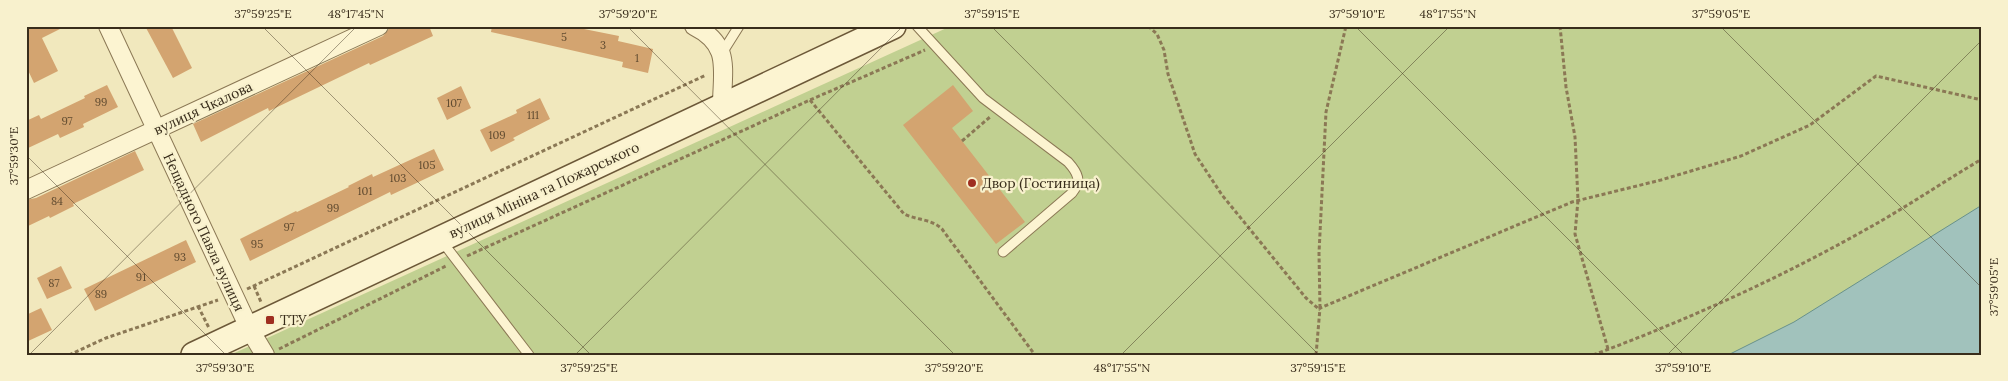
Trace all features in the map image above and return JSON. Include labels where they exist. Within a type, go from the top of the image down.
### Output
[{"type":"street","name":"Нещадного Павла вулиця","points":[[108,26],[250,330],[270,353]]},
{"type":"street","name":"вулиця Чкалова","points":[[26,190],[379,26]]},
{"type":"street","points":[[694,26],[704,31],[714,40],[722,60],[722,106]]},
{"type":"street","name":"вулиця Мініна та Пожарського","points":[[194,355],[893,26]]},
{"type":"lane","points":[[722,60],[739,26]]},
{"type":"lane","points":[[917,26],[967,83],[998,111],[1068,162],[1076,170],[1079,179],[1072,193],[1003,252]]},
{"type":"lane","points":[[440,239],[529,355]]},
{"type":"path","points":[[1148,26],[1157,34],[1164,50],[1168,74],[1195,154],[1222,195],[1306,298],[1320,311]]},
{"type":"path","points":[[1316,355],[1320,311],[1319,253],[1326,112],[1346,26]]},
{"type":"path","points":[[1560,26],[1566,87],[1575,137],[1578,200],[1575,234],[1608,349]]},
{"type":"path","points":[[270,353],[457,261],[810,100],[934,46]]},
{"type":"path","points":[[69,355],[114,335],[234,294],[722,60]]},
{"type":"path","points":[[1320,311],[1320,308],[1578,200],[1661,180],[1741,156],[1810,125],[1876,76],[1982,100]]},
{"type":"path","points":[[810,100],[904,214],[911,218],[936,223],[942,229],[1035,355]]},
{"type":"path","points":[[962,141],[998,111]]},
{"type":"path","points":[[1593,355],[1710,308],[1782,274],[1866,229],[1982,159]]},
{"type":"green space","points":[[951,26],[1982,26],[1982,355],[230,355]]},
{"type":"water","points":[[1982,205],[1982,355],[1728,355],[1794,322]]},
{"type":"building","points":[[26,26],[66,26],[42,38],[58,71],[34,83],[26,66]]},
{"type":"building","points":[[145,26],[171,26],[192,68],[173,78]]},
{"type":"building","points":[[394,26],[429,26],[433,36],[370,65],[369,63],[269,111],[268,108],[201,142],[193,124],[383,36]]},
{"type":"building","points":[[492,26],[569,26],[619,36],[618,41],[653,49],[648,73],[622,67],[623,62],[491,32]]},
{"type":"building","points":[[107,85],[118,107],[83,124],[84,127],[60,138],[58,134],[26,149],[26,121],[39,115],[41,119]]},
{"type":"building","name":"Двор (Гостиница)","points":[[953,85],[973,111],[952,128],[1025,222],[996,244],[903,125]]},
{"type":"building","points":[[461,86],[471,108],[447,120],[437,98]]},
{"type":"building","points":[[540,98],[550,119],[491,152],[480,130],[517,113],[516,110]]},
{"type":"building","points":[[434,149],[444,170],[391,195],[390,192],[250,261],[240,239],[349,187],[372,174],[373,177]]},
{"type":"building","points":[[135,151],[144,170],[73,204],[74,206],[50,218],[49,216],[26,227],[26,200],[36,198]]},
{"type":"building","points":[[186,240],[196,262],[95,311],[84,289]]},
{"type":"building","points":[[61,266],[72,288],[47,299],[37,278]]},
{"type":"building","points":[[41,308],[52,330],[26,342],[26,315]]},
{"type":"place","name":"Двор (Гостиница)","points":[[972,183]]},
{"type":"place","name":"ТТУ","points":[[270,320]]}]
